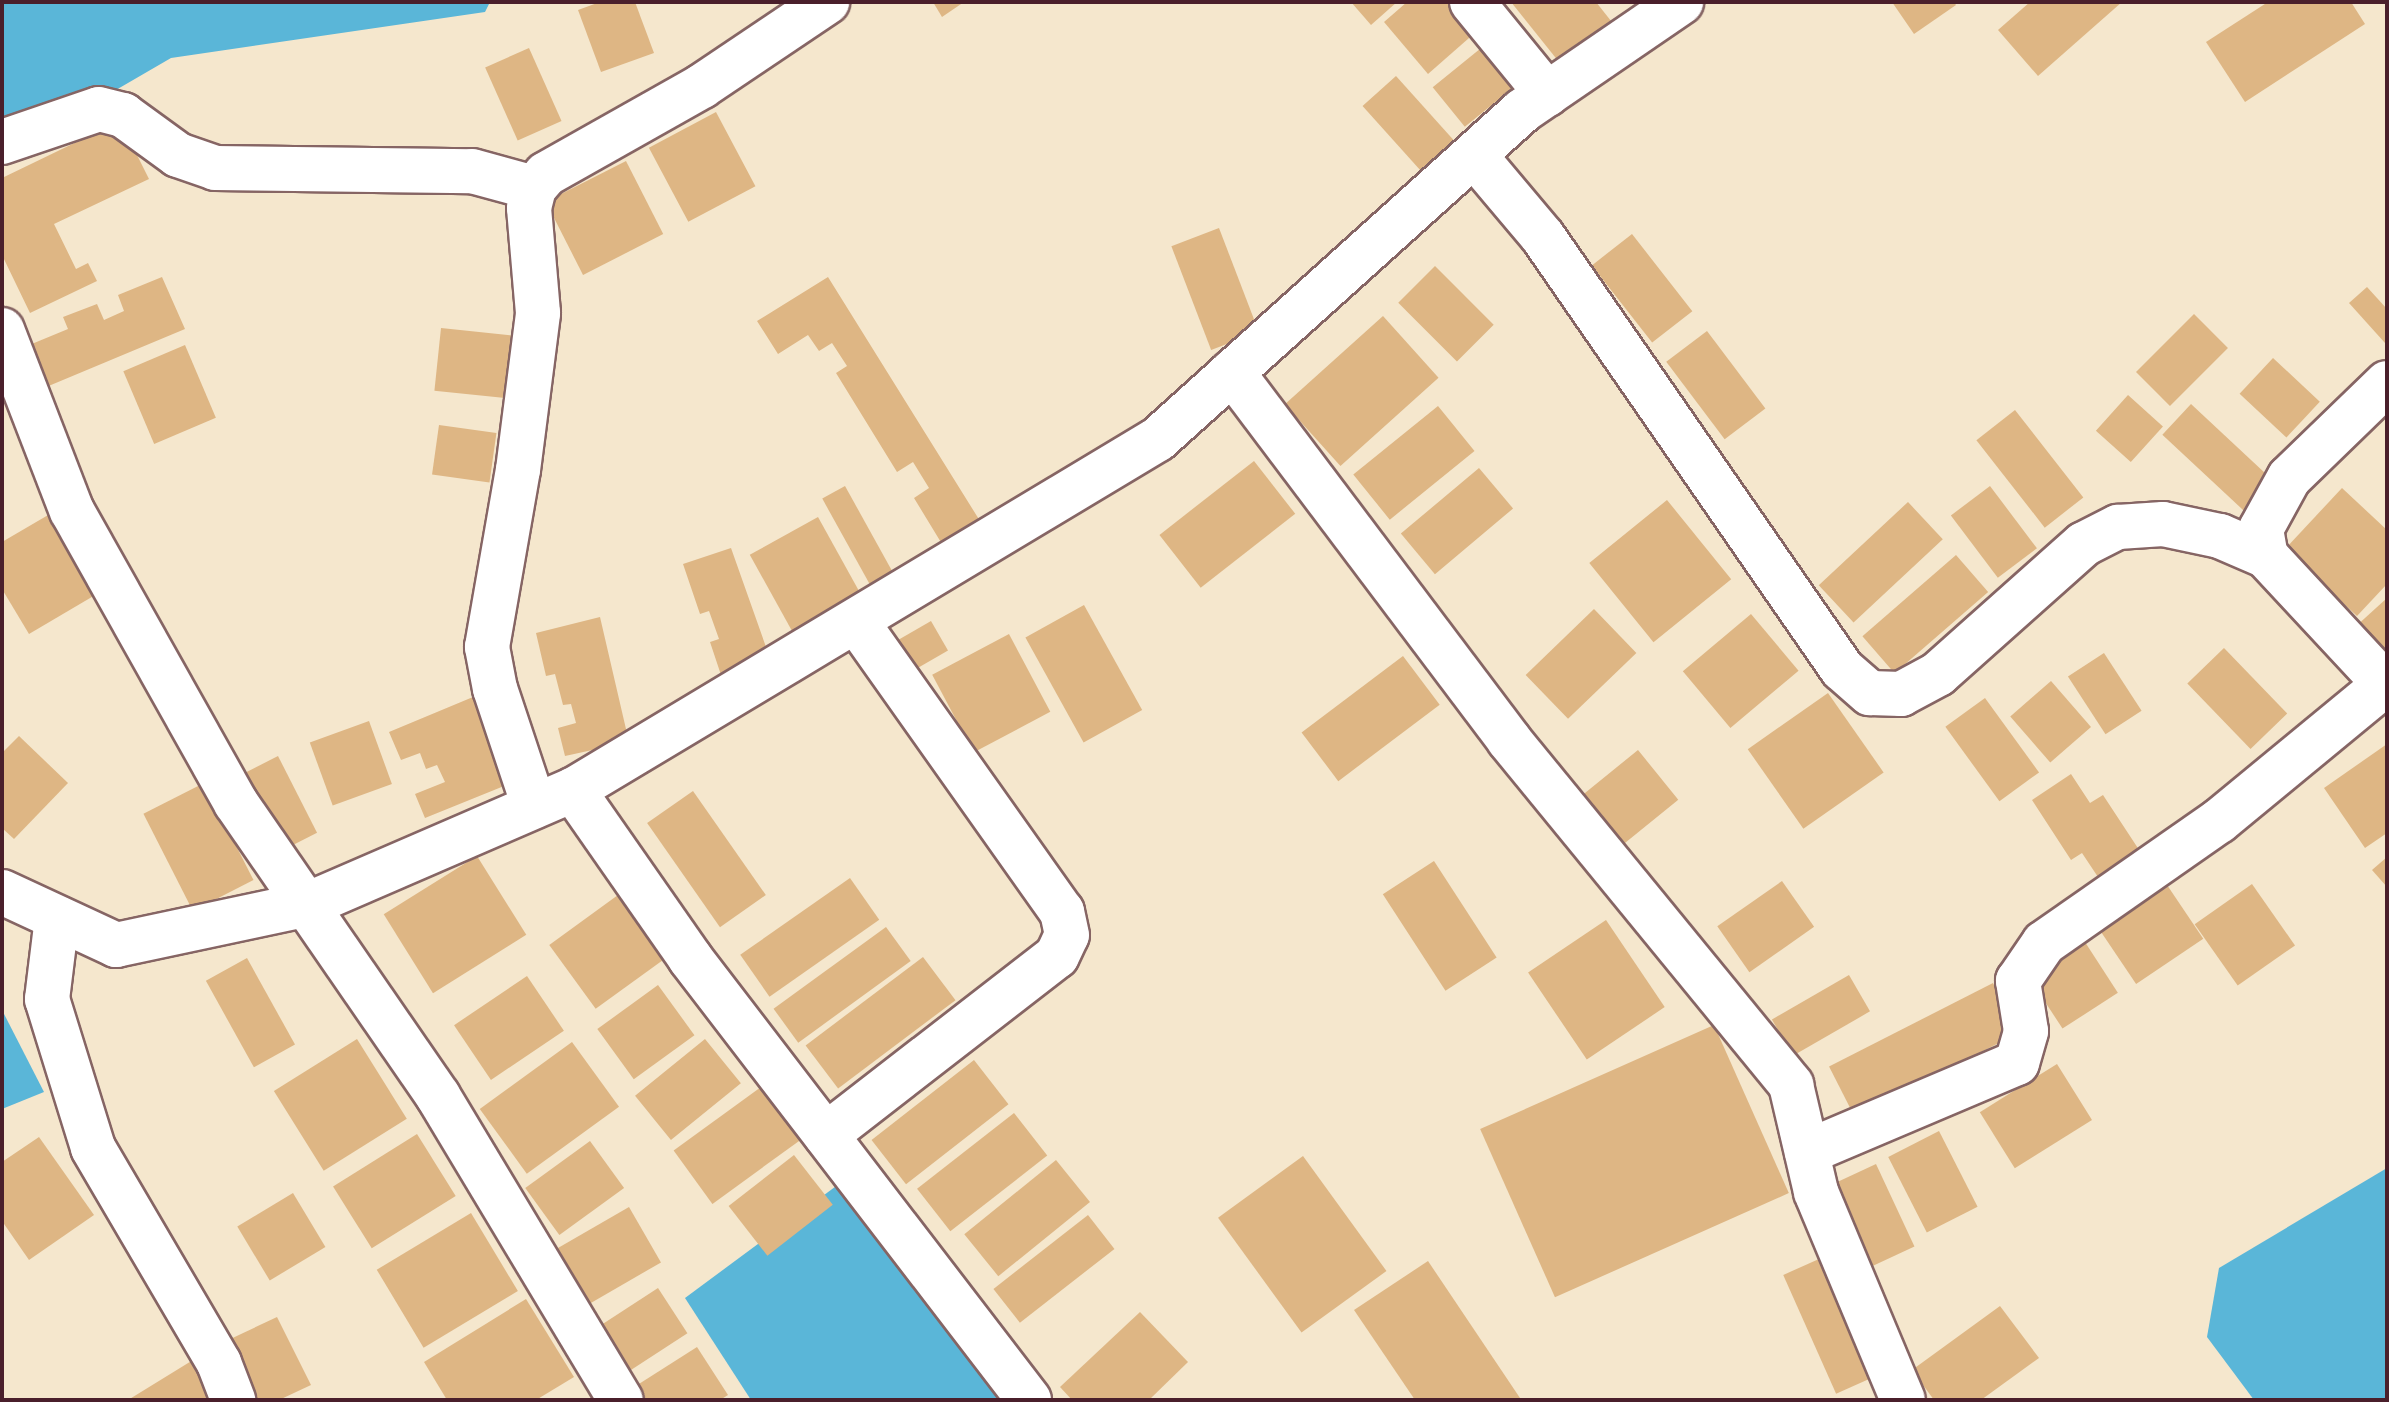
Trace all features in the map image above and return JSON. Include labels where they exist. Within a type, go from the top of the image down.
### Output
[{"type":"street","points":[[827,2],[702,86],[546,174],[534,188],[529,208],[538,313],[518,470],[487,647],[495,689],[554,798],[690,958],[1029,1400]]},
{"type":"street","points":[[1472,2],[1547,94]]},
{"type":"street","points":[[2,892],[116,945],[309,904],[554,798],[857,623],[1158,439],[1474,155],[1547,94],[1681,2]]},
{"type":"street","points":[[2,142],[99,109],[123,115],[178,155],[215,168],[472,171],[534,188]]},
{"type":"street","points":[[1474,155],[1543,237],[1842,669],[1870,693],[1901,694],[1938,674],[2084,544],[2118,527],[2163,524],[2220,536],[2266,556],[2386,685],[2219,821],[2044,943],[2018,981],[2026,1031],[2017,1063],[1807,1152]]},
{"type":"street","points":[[2,330],[72,511],[236,803],[309,904],[438,1096],[621,1400]]},
{"type":"street","points":[[1232,372],[1509,740],[1791,1085],[1816,1192],[1903,1400]]},
{"type":"street","points":[[2266,556],[2261,529],[2289,478],[2387,383]]},
{"type":"street","points":[[826,1135],[1057,956],[1067,935],[1062,912],[857,623]]},
{"type":"street","points":[[57,918],[47,999],[93,1148],[219,1363],[233,1400]]},
{"type":"water","points":[[2,2],[490,2],[485,12],[171,58],[16,148],[2,137]]},
{"type":"water","points":[[2,1010],[44,1092],[2,1109]]},
{"type":"water","points":[[2387,1168],[2387,1400],[2254,1400],[2207,1337],[2219,1268]]},
{"type":"water","points":[[843,1181],[1005,1400],[751,1400],[685,1298]]},
{"type":"building","points":[[600,2],[635,2],[654,53],[601,72],[578,10]]},
{"type":"building","points":[[933,2],[964,2],[942,17]]},
{"type":"building","points":[[1351,2],[1397,2],[1371,25]]},
{"type":"building","points":[[1407,2],[1453,2],[1477,31],[1428,74],[1384,22]]},
{"type":"building","points":[[1511,2],[1596,2],[1615,26],[1563,67]]},
{"type":"building","points":[[1892,2],[1954,2],[1956,5],[1914,34]]},
{"type":"building","points":[[2030,2],[2122,2],[2038,76],[1998,30]]},
{"type":"building","points":[[2268,2],[2351,2],[2365,24],[2245,102],[2206,42]]},
{"type":"building","points":[[1491,40],[1523,80],[1465,127],[1433,87]]},
{"type":"building","points":[[529,48],[562,121],[518,141],[485,68]]},
{"type":"building","points":[[1396,76],[1455,141],[1421,172],[1363,106]]},
{"type":"building","points":[[716,112],[755,186],[688,222],[649,148]]},
{"type":"building","points":[[120,121],[149,179],[54,224],[76,269],[88,263],[97,281],[30,313],[2,255],[2,178]]},
{"type":"building","points":[[626,161],[663,234],[583,275],[546,202]]},
{"type":"building","points":[[1219,228],[1259,332],[1211,350],[1171,246]]},
{"type":"building","points":[[1632,234],[1692,311],[1652,343],[1592,265]]},
{"type":"building","points":[[1435,266],[1494,325],[1457,361],[1398,303]]},
{"type":"building","points":[[162,277],[185,329],[39,390],[22,348],[68,329],[63,317],[97,304],[104,320],[124,311],[118,295]]},
{"type":"building","points":[[828,277],[980,521],[942,544],[914,498],[929,488],[913,462],[897,472],[836,373],[847,366],[832,343],[819,351],[808,335],[778,354],[757,321]]},
{"type":"building","points":[[2367,287],[2387,309],[2385,343],[2349,303]]},
{"type":"building","points":[[2194,314],[2228,348],[2170,406],[2136,372]]},
{"type":"building","points":[[1383,316],[1439,378],[1340,466],[1285,404]]},
{"type":"building","points":[[441,328],[512,335],[505,398],[434,391]]},
{"type":"building","points":[[1707,331],[1765,408],[1725,439],[1666,362]]},
{"type":"building","points":[[185,345],[216,418],[154,444],[123,371]]},
{"type":"building","points":[[2273,358],[2320,402],[2286,437],[2240,394]]},
{"type":"building","points":[[2128,395],[2163,426],[2131,462],[2096,431]]},
{"type":"building","points":[[2191,404],[2272,480],[2244,510],[2162,435]]},
{"type":"building","points":[[1438,406],[1475,451],[1390,520],[1353,475]]},
{"type":"building","points":[[2015,410],[2083,497],[2045,528],[1976,440]]},
{"type":"building","points":[[439,425],[496,433],[489,483],[432,475]]},
{"type":"building","points":[[1254,461],[1295,514],[1201,588],[1159,535]]},
{"type":"building","points":[[1479,468],[1513,509],[1435,574],[1401,534]]},
{"type":"building","points":[[845,486],[894,575],[872,588],[822,499]]},
{"type":"building","points":[[1990,486],[2037,548],[1998,578],[1951,515]]},
{"type":"building","points":[[2342,488],[2387,530],[2387,584],[2357,616],[2285,549]]},
{"type":"building","points":[[1667,500],[1731,579],[1653,642],[1589,563]]},
{"type":"building","points":[[1908,502],[1943,539],[1854,623],[1819,585]]},
{"type":"building","points":[[55,511],[102,591],[29,634],[2,589],[2,542]]},
{"type":"building","points":[[818,517],[866,603],[797,641],[750,555]]},
{"type":"building","points":[[731,548],[772,664],[723,681],[710,642],[719,639],[709,611],[700,614],[683,564]]},
{"type":"building","points":[[1956,555],[1988,592],[1895,673],[1862,636]]},
{"type":"building","points":[[2387,598],[2387,663],[2354,628]]},
{"type":"building","points":[[1084,605],[1142,710],[1084,742],[1025,637]]},
{"type":"building","points":[[1594,609],[1636,653],[1568,719],[1526,675]]},
{"type":"building","points":[[1751,614],[1799,671],[1730,728],[1683,671]]},
{"type":"building","points":[[600,617],[629,742],[565,756],[558,728],[576,723],[571,704],[563,705],[555,674],[546,676],[536,633]]},
{"type":"building","points":[[931,621],[948,650],[903,676],[886,647]]},
{"type":"building","points":[[1009,634],[1050,712],[973,753],[932,675]]},
{"type":"building","points":[[2224,648],[2287,713],[2251,749],[2187,683]]},
{"type":"building","points":[[2104,653],[2142,711],[2106,734],[2068,676]]},
{"type":"building","points":[[1403,656],[1440,705],[1338,781],[1302,732]]},
{"type":"building","points":[[2051,681],[2091,727],[2050,762],[2010,716]]},
{"type":"building","points":[[1828,693],[1884,772],[1803,829],[1748,749]]},
{"type":"building","points":[[473,697],[509,784],[425,818],[415,794],[445,782],[437,765],[426,769],[420,753],[401,760],[389,732]]},
{"type":"building","points":[[1985,698],[2039,772],[1999,801],[1945,727]]},
{"type":"building","points":[[369,721],[392,784],[333,806],[310,743]]},
{"type":"building","points":[[19,736],[68,783],[14,839],[2,828],[2,753]]},
{"type":"building","points":[[2387,744],[2387,833],[2365,848],[2324,788]]},
{"type":"building","points":[[1638,750],[1678,800],[1623,844],[1583,795]]},
{"type":"building","points":[[278,756],[317,833],[279,852],[240,776]]},
{"type":"building","points":[[2071,774],[2090,803],[2103,795],[2149,865],[2108,892],[2082,853],[2071,860],[2032,800]]},
{"type":"building","points":[[204,783],[253,880],[193,911],[143,814]]},
{"type":"building","points":[[693,791],[766,895],[720,927],[647,823]]},
{"type":"building","points":[[477,856],[526,935],[433,993],[384,914]]},
{"type":"building","points":[[2387,857],[2387,887],[2372,870]]},
{"type":"building","points":[[1434,861],[1497,957],[1445,991],[1383,894]]},
{"type":"building","points":[[850,878],[879,920],[769,997],[740,955]]},
{"type":"building","points":[[2163,879],[2203,939],[2136,984],[2096,924]]},
{"type":"building","points":[[1782,881],[1814,927],[1749,972],[1717,926]]},
{"type":"building","points":[[2252,884],[2295,945],[2238,986],[2195,924]]},
{"type":"building","points":[[618,895],[664,959],[596,1009],[549,945]]},
{"type":"building","points":[[1606,920],[1665,1007],[1587,1060],[1528,973]]},
{"type":"building","points":[[886,927],[911,961],[798,1043],[774,1009]]},
{"type":"building","points":[[2083,939],[2118,993],[2063,1029],[2028,975]]},
{"type":"building","points":[[923,957],[955,1000],[838,1089],[806,1045]]},
{"type":"building","points":[[247,958],[295,1045],[254,1067],[206,981]]},
{"type":"building","points":[[1849,975],[1870,1011],[1793,1056],[1772,1020]]},
{"type":"building","points":[[527,976],[564,1031],[491,1080],[454,1025]]},
{"type":"building","points":[[1993,983],[2018,1033],[1854,1116],[1829,1067]]},
{"type":"building","points":[[658,985],[694,1035],[634,1079],[597,1029]]},
{"type":"building","points":[[1714,1025],[1789,1193],[1555,1297],[1480,1129]]},
{"type":"building","points":[[357,1039],[407,1119],[324,1171],[274,1091]]},
{"type":"building","points":[[705,1039],[741,1083],[671,1140],[635,1096]]},
{"type":"building","points":[[572,1042],[619,1107],[527,1174],[480,1109]]},
{"type":"building","points":[[974,1060],[1008,1104],[906,1184],[872,1140]]},
{"type":"building","points":[[2057,1064],[2092,1120],[2015,1168],[1980,1112]]},
{"type":"building","points":[[761,1087],[800,1140],[712,1204],[674,1150]]},
{"type":"building","points":[[1014,1113],[1047,1156],[950,1231],[917,1189]]},
{"type":"building","points":[[1939,1131],[1978,1207],[1927,1233],[1888,1157]]},
{"type":"building","points":[[417,1134],[456,1196],[372,1248],[333,1186]]},
{"type":"building","points":[[39,1137],[94,1215],[29,1260],[2,1221],[2,1162]]},
{"type":"building","points":[[590,1141],[624,1188],[559,1235],[525,1188]]},
{"type":"building","points":[[794,1155],[833,1205],[767,1256],[729,1206]]},
{"type":"building","points":[[1303,1156],[1386,1271],[1302,1333],[1218,1218]]},
{"type":"building","points":[[1056,1160],[1090,1202],[998,1276],[964,1234]]},
{"type":"building","points":[[1876,1164],[1914,1246],[1871,1267],[1832,1184]]},
{"type":"building","points":[[293,1193],[325,1247],[270,1280],[237,1226]]},
{"type":"building","points":[[629,1207],[661,1262],[587,1305],[555,1250]]},
{"type":"building","points":[[471,1213],[518,1291],[424,1348],[377,1270]]},
{"type":"building","points":[[1088,1215],[1114,1249],[1020,1323],[993,1289]]},
{"type":"building","points":[[1828,1255],[1881,1374],[1836,1394],[1783,1275]]},
{"type":"building","points":[[1428,1261],[1520,1398],[1415,1400],[1354,1310]]},
{"type":"building","points":[[658,1288],[687,1333],[628,1372],[598,1327]]},
{"type":"building","points":[[526,1299],[574,1377],[536,1400],[447,1400],[424,1362]]},
{"type":"building","points":[[2000,1306],[2039,1358],[1981,1400],[1934,1400],[1912,1370]]},
{"type":"building","points":[[1140,1312],[1188,1362],[1149,1400],[1072,1400],[1060,1387]]},
{"type":"building","points":[[277,1317],[311,1385],[279,1400],[251,1400],[224,1342]]},
{"type":"building","points":[[697,1347],[728,1395],[720,1400],[637,1400],[631,1389]]},
{"type":"building","points":[[193,1360],[218,1400],[128,1400]]}]
